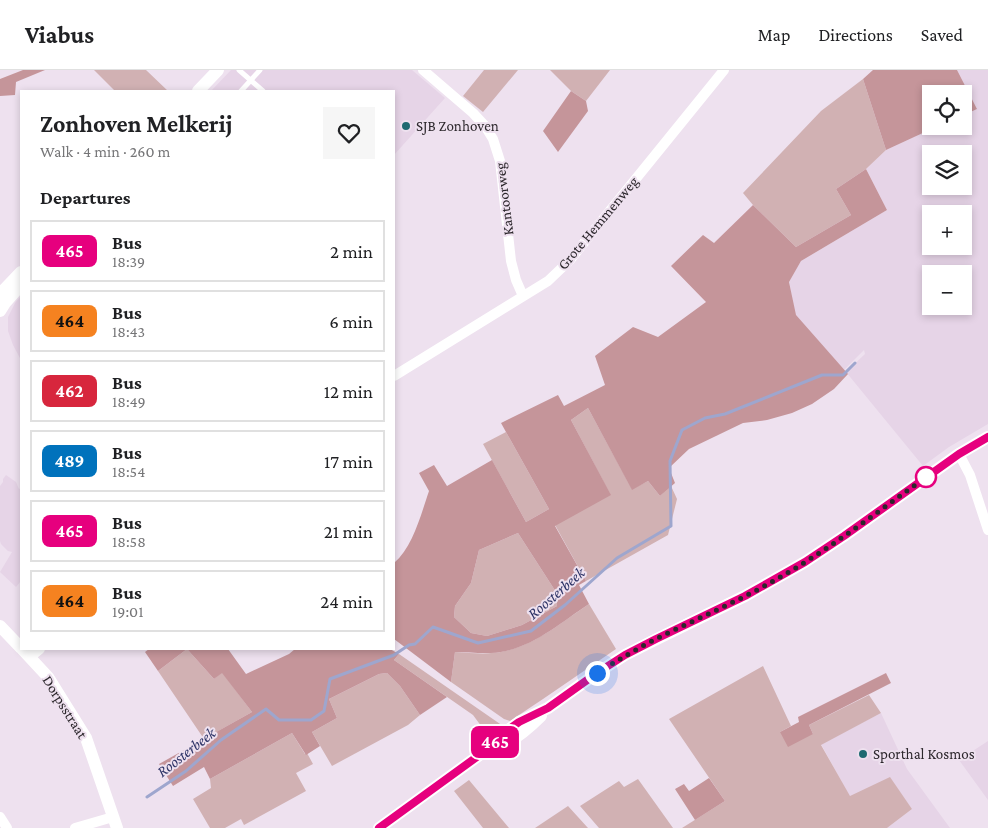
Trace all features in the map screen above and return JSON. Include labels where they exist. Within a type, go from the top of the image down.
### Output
[{"type":"street","points":[[199,90],[218,70]]},
{"type":"street","name":"Kantoorweg","points":[[423,70],[473,113],[485,126],[493,139],[500,160],[511,261],[523,296]]},
{"type":"street","name":"Grote Hemmenweg","points":[[395,375],[548,281],[570,260],[724,70]]},
{"type":"street","points":[[0,294],[20,273]]},
{"type":"street","points":[[0,312],[5,303],[20,286]]},
{"type":"street","points":[[379,828],[485,751],[497,748],[518,736],[548,708],[625,655],[745,596],[805,562],[959,454],[988,437]]},
{"type":"street","points":[[959,454],[970,475],[988,530]]},
{"type":"street","name":"Dorpsstraat","points":[[0,626],[20,647]]},
{"type":"street","name":"Dorpsstraat","points":[[24,651],[48,677],[86,738],[115,822]]},
{"type":"street","points":[[0,818],[7,828]]},
{"type":"street","points":[[75,828],[115,822]]},
{"type":"lane","points":[[239,70],[262,90]]},
{"type":"lane","points":[[242,90],[260,70]]},
{"type":"shaded area","points":[[23,70],[45,70],[16,82],[15,95],[0,96],[0,79]]},
{"type":"shaded area","points":[[94,70],[146,70],[167,90],[114,90]]},
{"type":"shaded area","name":"SJB Zonhoven","points":[[231,70],[412,70],[445,98],[395,154],[395,90],[212,90]]},
{"type":"shaded area","points":[[484,70],[518,70],[483,112],[463,96]]},
{"type":"shaded area","points":[[550,70],[610,70],[586,101],[571,91]]},
{"type":"shaded area","points":[[873,70],[957,70],[965,85],[922,85],[922,133],[886,150],[863,79]]},
{"type":"shaded area","points":[[957,70],[988,70],[988,424],[949,447],[923,466],[846,372],[865,354],[864,350],[844,370],[795,315],[789,281],[801,261],[887,210],[866,169],[886,150],[922,133],[922,135],[972,135],[972,111],[977,109],[972,99],[972,85],[965,85]]},
{"type":"shaded area","points":[[863,79],[886,150],[866,169],[836,189],[851,215],[796,247],[743,193],[821,111]]},
{"type":"shaded area","points":[[571,91],[586,101],[588,111],[558,152],[543,131]]},
{"type":"shaded area","points":[[972,99],[977,109],[972,111]]},
{"type":"shaded area","points":[[866,169],[887,210],[801,261],[789,282],[796,315],[848,374],[834,389],[812,404],[792,413],[767,420],[743,423],[689,449],[669,468],[675,483],[660,496],[648,481],[632,490],[588,408],[571,420],[611,495],[555,526],[586,581],[579,585],[589,604],[539,638],[517,648],[493,653],[455,652],[451,682],[395,640],[395,562],[411,539],[429,491],[419,473],[434,465],[447,486],[492,460],[526,522],[549,509],[501,423],[558,395],[564,406],[605,385],[595,356],[633,327],[658,337],[706,302],[671,266],[703,235],[714,243],[753,205],[796,247],[851,215],[836,189]],"holes":[[[518,533],[556,592],[557,606],[522,625],[487,636],[471,633],[454,617],[455,606],[471,583],[479,550]]]},
{"type":"shaded area","points":[[20,297],[20,358],[8,331],[8,317]]},
{"type":"shaded area","points":[[588,408],[632,489],[648,481],[660,496],[671,486],[677,499],[668,535],[586,581],[555,525],[610,494],[571,420]]},
{"type":"shaded area","points":[[506,432],[549,509],[526,522],[483,444]]},
{"type":"shaded area","points":[[6,475],[16,482],[20,488],[20,582],[16,587],[0,572],[12,552],[8,551],[0,541],[0,486]]},
{"type":"shaded area","points":[[518,533],[556,592],[557,606],[522,625],[487,636],[471,633],[454,617],[455,606],[471,583],[479,550]]},
{"type":"shaded area","points":[[589,604],[616,649],[510,721],[504,719],[451,682],[455,652],[493,653],[517,648],[539,638]]},
{"type":"shaded area","points":[[148,650],[186,650],[158,671],[145,652]]},
{"type":"shaded area","points":[[188,650],[214,679],[222,672],[252,712],[204,739],[158,671]]},
{"type":"shaded area","points":[[188,650],[229,650],[246,674],[294,650],[392,650],[399,654],[394,660],[447,697],[420,715],[400,686],[387,673],[379,674],[329,699],[337,718],[312,732],[320,746],[306,755],[292,733],[210,779],[204,767],[173,786],[159,764],[252,712],[222,673],[214,679]]},
{"type":"shaded area","points":[[399,654],[503,726],[490,738],[473,715],[394,660]]},
{"type":"shaded area","points":[[763,666],[791,726],[780,732],[813,734],[809,725],[869,695],[881,713],[821,745],[850,796],[890,777],[912,809],[887,828],[682,828],[725,801],[669,719]]},
{"type":"shaded area","points":[[387,673],[400,686],[420,715],[408,725],[332,766],[312,732],[337,718],[329,699],[379,674]]},
{"type":"shaded area","points":[[886,673],[891,683],[809,725],[813,734],[788,747],[780,732],[799,722],[798,717]]},
{"type":"shaded area","points":[[881,713],[907,769],[950,828],[887,828],[912,809],[890,778],[850,797],[821,744]]},
{"type":"shaded area","points":[[292,733],[313,764],[296,773],[306,791],[244,825],[241,819],[225,828],[210,828],[193,799],[211,788],[210,779]]},
{"type":"shaded area","points":[[988,741],[988,800],[959,760]]},
{"type":"shaded area","points":[[709,778],[725,801],[695,820],[675,789],[684,784],[689,791]]},
{"type":"shaded area","points":[[638,779],[673,828],[599,828],[580,806],[619,781],[624,787]]},
{"type":"shaded area","points":[[469,780],[509,828],[483,828],[454,791]]},
{"type":"shaded area","points":[[568,806],[588,828],[535,828]]},
{"type":"waterway","name":"Roosterbeek","points":[[147,797],[186,771],[221,740],[266,709],[279,720],[311,720],[324,711],[330,679],[394,655],[409,645],[415,644],[433,627],[478,643],[531,631],[565,605],[617,558],[671,526],[670,461],[682,430],[705,418],[725,414],[822,375],[843,375],[855,363]]},
{"type":"bus line","name":"465","points":[[379,828],[485,751],[519,722],[548,708],[625,655],[745,596],[805,562],[959,454],[988,437]]},
{"type":"place","name":"SJB Zonhoven","points":[[406,126]]},
{"type":"place","name":"Sporthal Kosmos","points":[[863,754]]},
{"type":"route","points":[[597,673],[625,655],[775,580],[844,536],[928,476],[926,477]]}]
